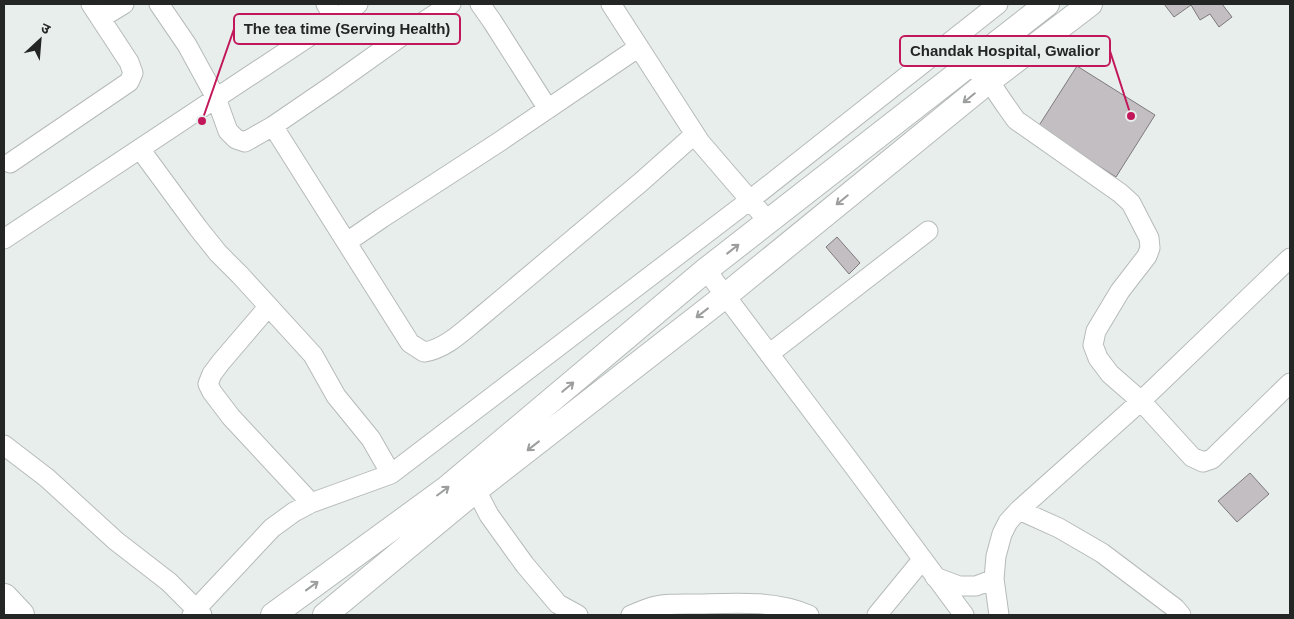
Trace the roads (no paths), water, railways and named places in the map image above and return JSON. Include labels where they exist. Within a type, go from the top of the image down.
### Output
[{"type":"main road","points":[[4,598],[20,615]]},
{"type":"street","points":[[10,163],[128,82],[133,73],[129,62],[96,11],[124,4]]},
{"type":"street","points":[[159,4],[187,45],[216,98],[228,131],[236,139],[245,142],[273,126],[406,33],[451,4]]},
{"type":"street","points":[[4,239],[216,98],[330,12],[358,4]]},
{"type":"street","points":[[480,4],[548,109]]},
{"type":"street","points":[[611,4],[700,142],[768,221]]},
{"type":"street","points":[[4,445],[47,478],[116,541],[169,582],[197,613],[272,528],[294,512],[311,503],[391,474],[750,200],[998,4]]},
{"type":"street","points":[[273,615],[447,488],[706,270],[1047,4]]},
{"type":"street","points":[[325,615],[476,490],[725,296],[989,81],[1090,4]]},
{"type":"street","points":[[348,242],[639,47]]},
{"type":"street","points":[[969,65],[989,81],[1016,120],[1120,193],[1131,203],[1149,238],[1150,248],[1147,256],[1120,291],[1096,331],[1093,345],[1098,358],[1110,374],[1141,401],[1192,457],[1203,462],[1212,458],[1290,383]]},
{"type":"street","points":[[273,126],[410,343],[424,352],[434,350],[458,335],[641,182],[695,134]]},
{"type":"street","points":[[140,149],[213,247],[314,355],[336,396],[371,439],[391,474]]},
{"type":"street","points":[[769,354],[928,231]]},
{"type":"street","points":[[999,615],[994,579],[996,556],[1002,534],[1008,522],[1141,401],[1290,258]]},
{"type":"street","points":[[706,270],[964,615]]},
{"type":"street","points":[[268,307],[221,362],[212,374],[208,384],[230,417],[311,503]]},
{"type":"street","points":[[476,490],[489,515],[525,564],[558,604],[578,615]]},
{"type":"street","points":[[1019,510],[1058,528],[1102,553],[1175,608],[1181,615]]},
{"type":"street","points":[[877,615],[922,560]]},
{"type":"street","points":[[935,577],[959,586],[976,586],[994,579]]},
{"type":"street","points":[[631,615],[650,607],[680,604],[736,603],[764,604],[800,611],[809,615]]},
{"type":"place","name":"Chandak Hospital, Gwalior","points":[[1131,116]]},
{"type":"place","name":"The tea time (Serving Health)","points":[[202,121]]}]
